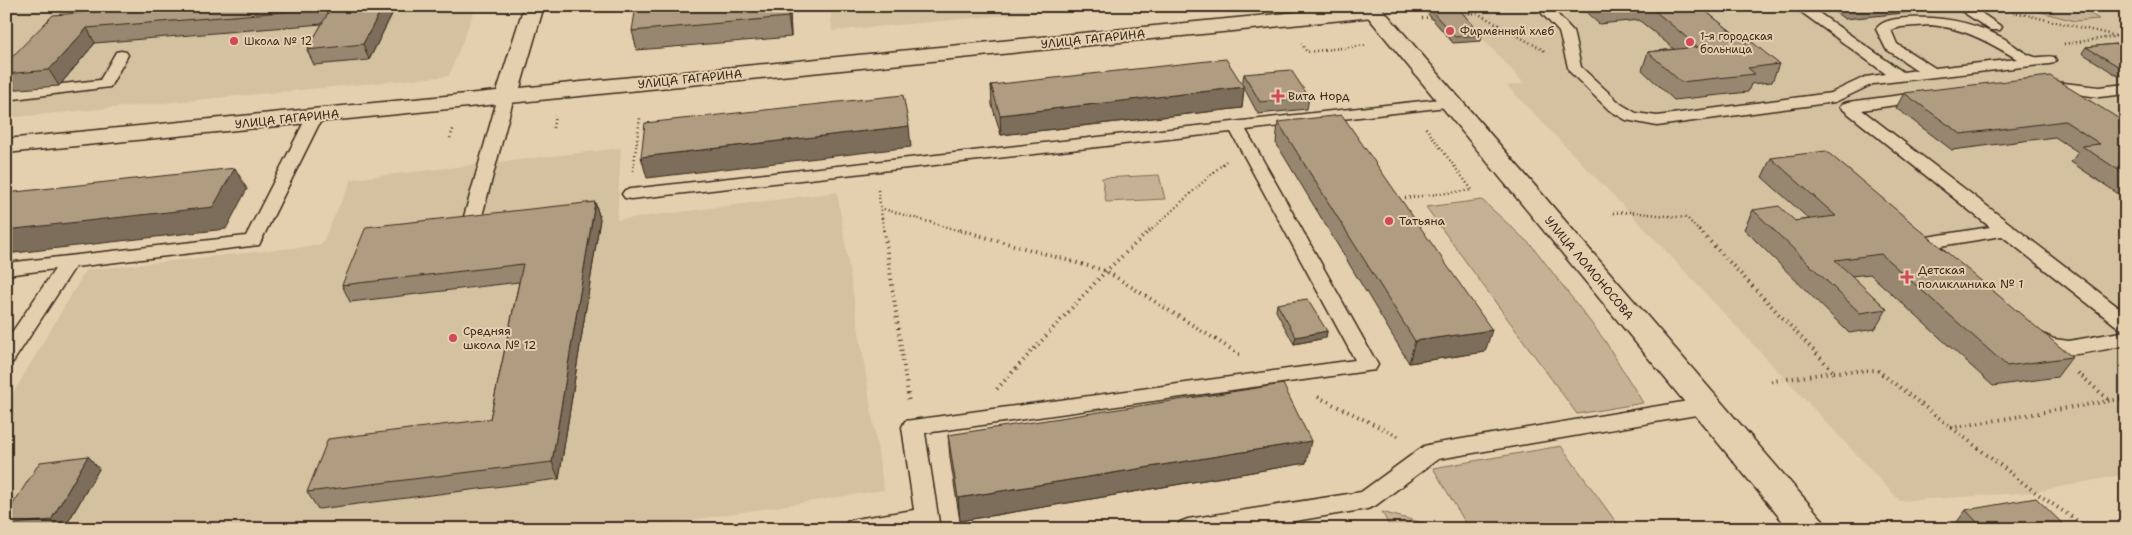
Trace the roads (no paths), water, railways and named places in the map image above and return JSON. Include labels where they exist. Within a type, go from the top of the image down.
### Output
[{"type":"street","points":[[506,97],[534,6]]},
{"type":"street","name":"УЛИЦА ГАГАРИНА","points":[[6,146],[1371,9]]},
{"type":"street","name":"УЛИЦА ЛОМОНОСОВА","points":[[1371,9],[1810,529]]},
{"type":"lane","points":[[1542,6],[1566,31],[1574,68],[1615,107],[1632,117],[1657,121],[1835,97],[1870,80],[1933,74],[2031,55]]},
{"type":"lane","points":[[1800,6],[1900,77]]},
{"type":"lane","points":[[1961,6],[2031,55]]},
{"type":"lane","points":[[1933,74],[1891,46],[1883,30],[1889,24],[1924,21],[1938,21],[1969,26],[2031,55]]},
{"type":"lane","points":[[6,95],[105,84],[121,55]]},
{"type":"lane","points":[[2026,83],[2099,92],[2126,89]]},
{"type":"lane","points":[[1943,94],[1848,107],[2126,323]]},
{"type":"lane","points":[[470,227],[506,97]]},
{"type":"lane","points":[[631,194],[874,167],[1241,135],[1418,106],[1449,103]]},
{"type":"lane","points":[[6,268],[253,241],[315,116]]},
{"type":"lane","points":[[855,529],[927,523],[913,427],[1368,366],[1241,135]]},
{"type":"lane","points":[[1957,272],[1934,253],[1930,245],[1933,241],[2006,230]]},
{"type":"lane","points":[[6,357],[69,262]]},
{"type":"lane","points":[[2024,328],[2040,340],[2068,348],[2126,338]]},
{"type":"lane","points":[[1188,529],[1367,500],[1432,452],[1706,406]]},
{"type":"place","name":"Фирменный хлеб","points":[[1450,31]]},
{"type":"place","name":"Школа № 12","points":[[234,41]]},
{"type":"place","name":"1-я городская больница","points":[[1690,42]]},
{"type":"place","name":"Вита Норд","points":[[1278,96]]},
{"type":"place","name":"Татьяна","points":[[1389,221]]},
{"type":"place","name":"Детская поликлиника № 1","points":[[1907,277]]},
{"type":"place","name":"Средняя школа № 12","points":[[453,338]]}]
